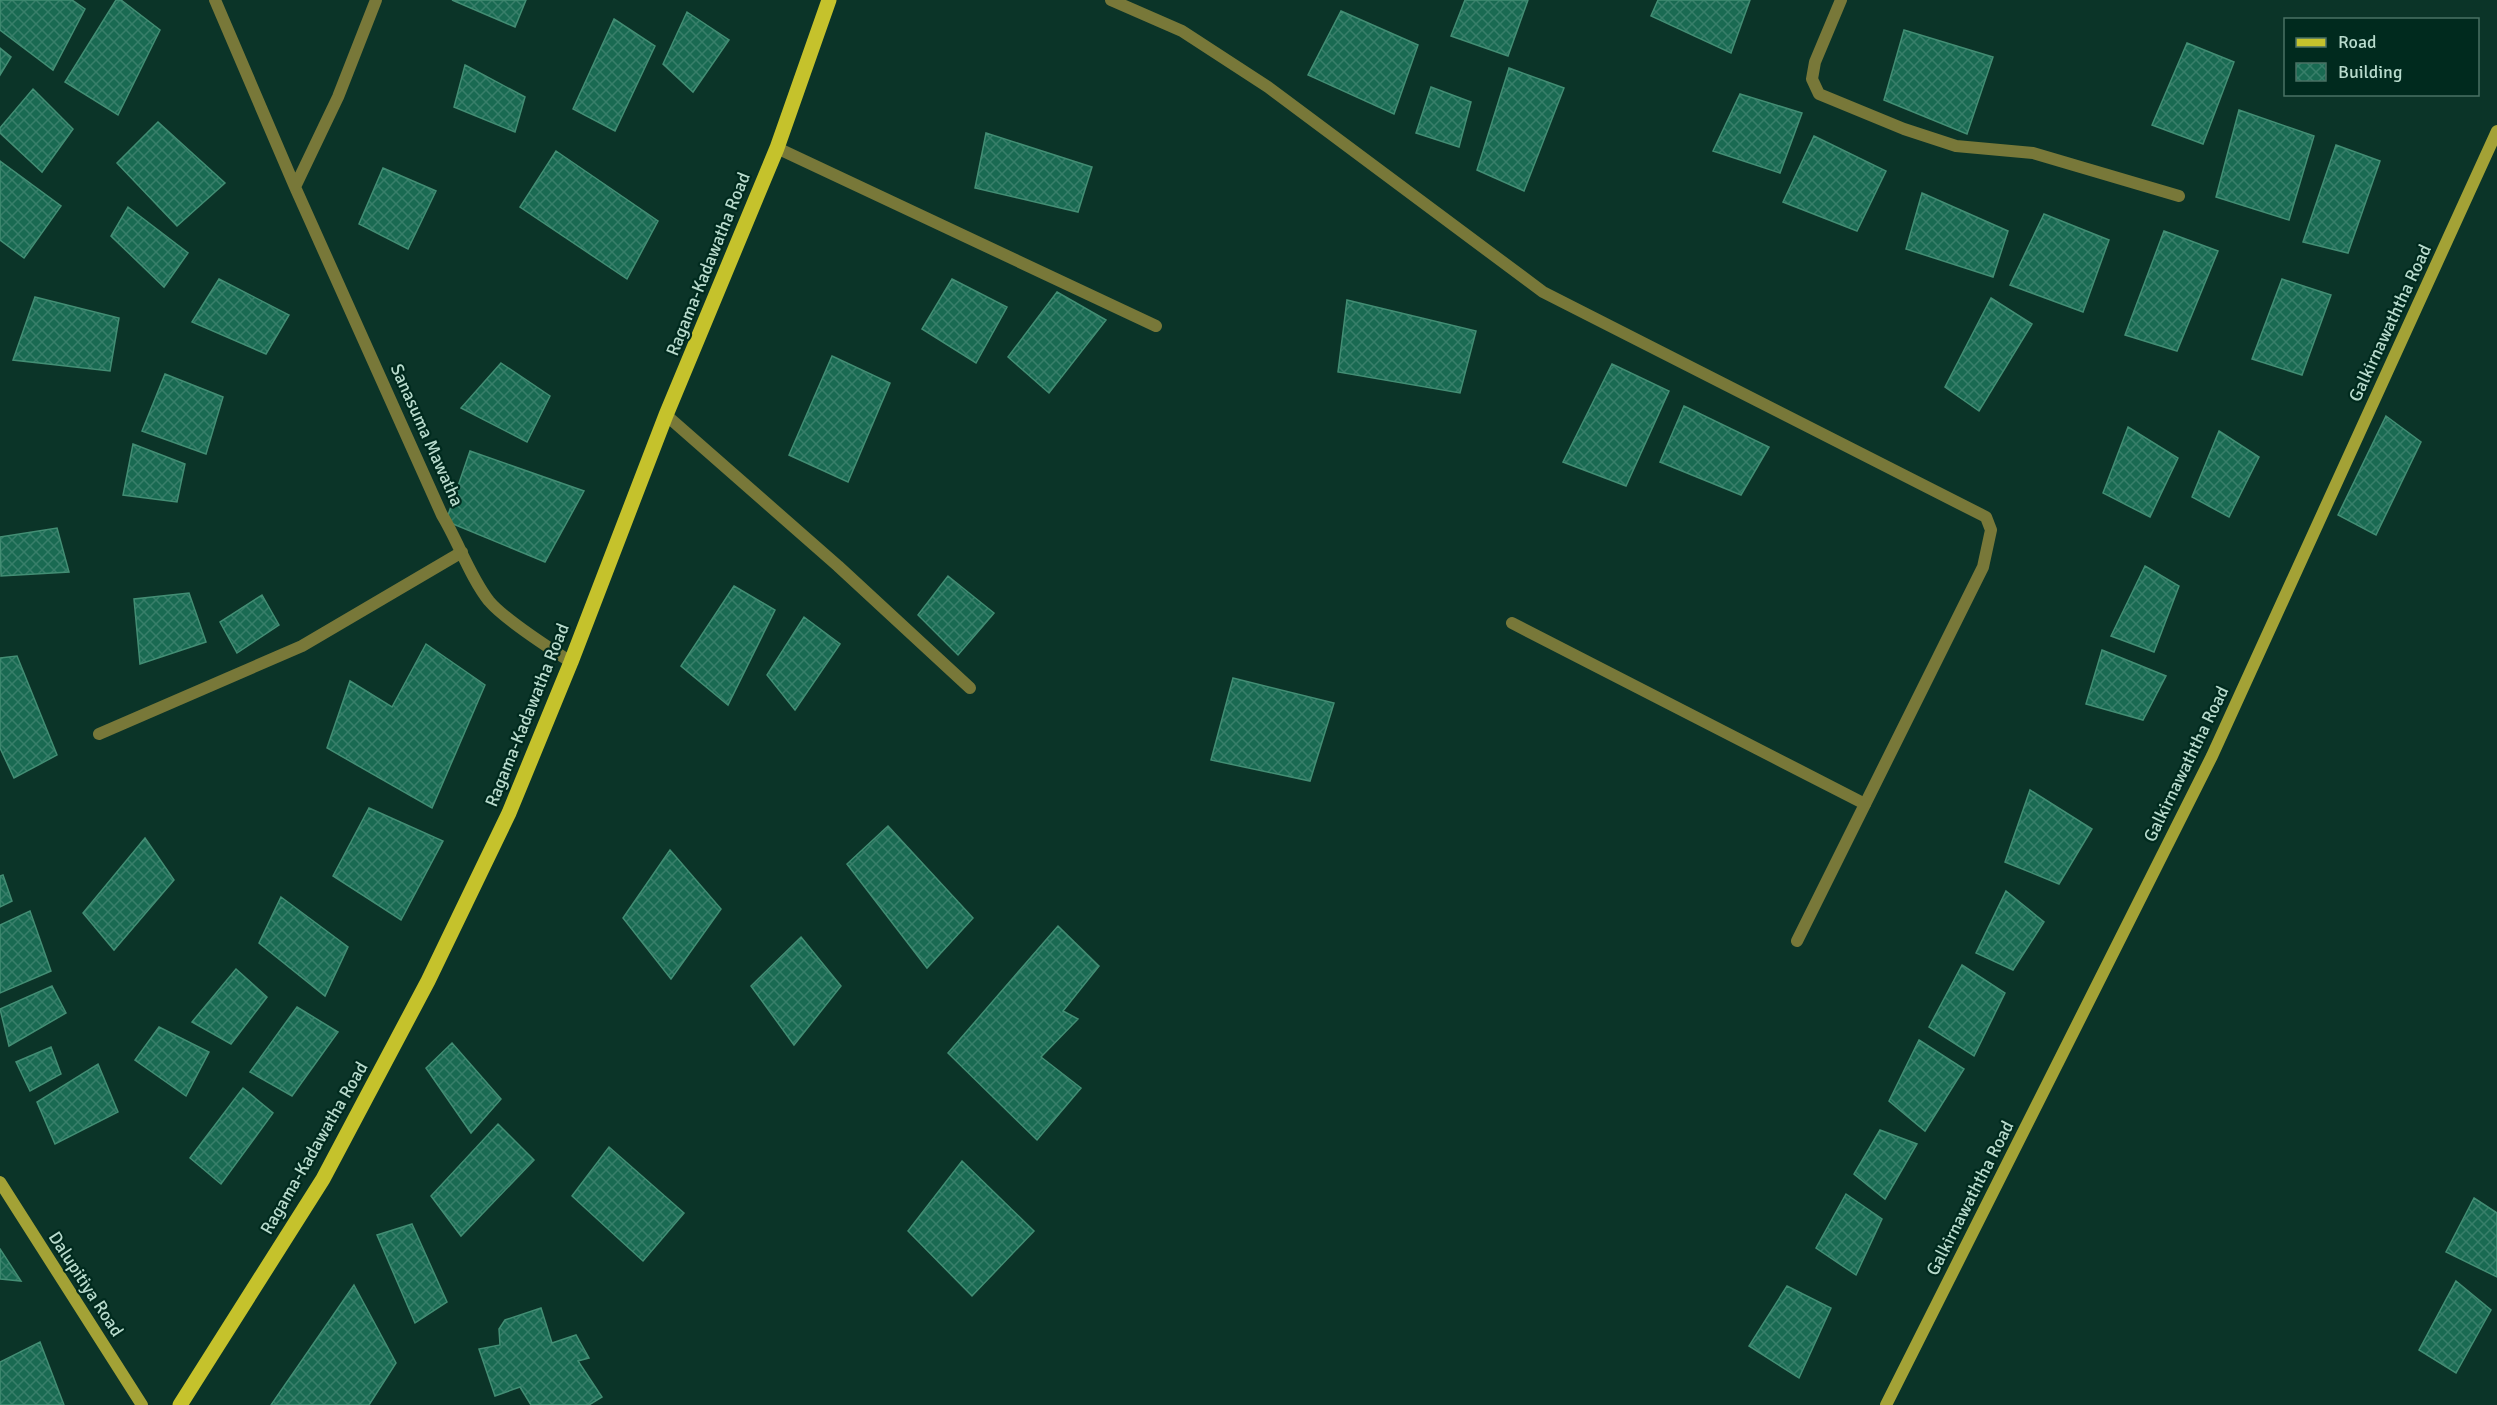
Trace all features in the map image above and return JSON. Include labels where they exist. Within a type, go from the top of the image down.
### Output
[{"type":"main road","name":"Ragama-Kadawatha Road","points":[[180,1405],[323,1179],[428,981],[509,813],[571,662],[666,415],[777,148],[829,0]]},
{"type":"street","name":"Sanasuma Mawatha","points":[[215,0],[295,187],[442,515],[489,601],[543,644],[571,662]]},
{"type":"street","points":[[295,187],[338,97],[376,0]]},
{"type":"street","points":[[1111,0],[1182,31],[1268,87],[1543,292],[1986,517],[1991,530],[1983,567],[1797,940]]},
{"type":"street","points":[[1841,0],[1815,62],[1812,79],[1819,94],[1904,129],[1956,146],[2033,153],[2179,196]]},
{"type":"street","name":"Galkirnawaththa Road","points":[[1887,1404],[2212,756],[2497,131]]},
{"type":"street","points":[[777,148],[1156,327]]},
{"type":"street","points":[[666,415],[838,566],[970,688]]},
{"type":"street","points":[[99,734],[302,646],[462,552]]},
{"type":"street","points":[[1512,623],[1865,804]]},
{"type":"street","name":"Dalupitiya Road","points":[[0,1182],[142,1405]]},
{"type":"building","points":[[0,0],[72,0],[85,9],[53,70],[0,30]]},
{"type":"building","points":[[116,0],[121,0],[160,30],[118,115],[65,82]]},
{"type":"building","points":[[452,0],[526,0],[515,27]]},
{"type":"building","points":[[1465,0],[1528,0],[1508,56],[1451,36]]},
{"type":"building","points":[[1658,0],[1750,0],[1731,53],[1651,16]]},
{"type":"building","points":[[1341,11],[1418,45],[1394,114],[1308,75]]},
{"type":"building","points":[[687,12],[729,40],[693,92],[663,64]]},
{"type":"building","points":[[614,19],[655,46],[615,131],[573,109]]},
{"type":"building","points":[[1904,30],[1993,57],[1967,134],[1884,100]]},
{"type":"building","points":[[2187,43],[2234,62],[2203,144],[2152,125]]},
{"type":"building","points":[[0,48],[11,57],[0,75]]},
{"type":"building","points":[[465,65],[525,97],[515,132],[454,107]]},
{"type":"building","points":[[1509,68],[1564,88],[1524,191],[1477,170]]},
{"type":"building","points":[[1431,87],[1471,102],[1459,147],[1416,133]]},
{"type":"building","points":[[33,89],[73,129],[42,172],[0,133],[0,128]]},
{"type":"building","points":[[1740,94],[1802,113],[1780,173],[1713,151]]},
{"type":"building","points":[[2239,110],[2314,136],[2289,220],[2216,197]]},
{"type":"building","points":[[158,122],[225,183],[177,226],[117,163]]},
{"type":"building","points":[[986,133],[1092,167],[1078,212],[975,188]]},
{"type":"building","points":[[1814,136],[1886,171],[1857,231],[1783,202]]},
{"type":"building","points":[[2336,145],[2380,161],[2348,253],[2303,242]]},
{"type":"building","points":[[556,151],[658,221],[627,279],[520,207]]},
{"type":"building","points":[[0,161],[61,206],[24,258],[0,240]]},
{"type":"building","points":[[383,168],[436,191],[408,249],[359,224]]},
{"type":"building","points":[[1922,193],[2008,231],[1993,277],[1906,249]]},
{"type":"building","points":[[128,207],[188,253],[164,287],[111,236]]},
{"type":"building","points":[[2044,214],[2109,240],[2083,312],[2010,285]]},
{"type":"building","points":[[2164,231],[2218,251],[2177,351],[2125,335]]},
{"type":"building","points":[[219,279],[289,315],[266,354],[192,322]]},
{"type":"building","points":[[952,279],[1007,307],[976,363],[922,329]]},
{"type":"building","points":[[2282,279],[2331,295],[2302,375],[2252,359]]},
{"type":"building","points":[[1057,292],[1106,320],[1049,393],[1008,357]]},
{"type":"building","points":[[35,297],[119,318],[110,371],[13,360]]},
{"type":"building","points":[[1991,298],[2032,324],[1979,411],[1945,387]]},
{"type":"building","points":[[1347,300],[1476,331],[1460,393],[1338,372]]},
{"type":"building","points":[[832,356],[890,383],[848,482],[789,455]]},
{"type":"building","points":[[501,363],[550,396],[527,442],[461,408]]},
{"type":"building","points":[[1612,364],[1669,391],[1626,486],[1563,462]]},
{"type":"building","points":[[165,374],[223,397],[206,454],[142,431]]},
{"type":"building","points":[[1684,406],[1769,447],[1741,495],[1660,462]]},
{"type":"building","points":[[2386,416],[2421,442],[2376,535],[2338,515]]},
{"type":"building","points":[[2128,427],[2178,458],[2150,517],[2103,493]]},
{"type":"building","points":[[2219,431],[2259,457],[2229,517],[2192,497]]},
{"type":"building","points":[[133,444],[185,464],[177,502],[123,495]]},
{"type":"building","points":[[470,451],[584,491],[545,562],[446,521]]},
{"type":"building","points":[[57,528],[69,572],[1,576],[0,537]]},
{"type":"building","points":[[2145,566],[2179,586],[2154,652],[2111,636]]},
{"type":"building","points":[[948,576],[994,613],[958,655],[918,615]]},
{"type":"building","points":[[734,586],[775,610],[728,705],[681,666]]},
{"type":"building","points":[[189,593],[206,642],[140,664],[134,599]]},
{"type":"building","points":[[262,595],[279,625],[237,653],[220,622]]},
{"type":"building","points":[[804,617],[840,644],[795,710],[767,675]]},
{"type":"building","points":[[426,644],[485,685],[432,808],[327,748],[350,681],[392,707]]},
{"type":"building","points":[[2102,650],[2166,676],[2143,720],[2086,704]]},
{"type":"building","points":[[17,656],[57,755],[14,778],[0,748],[0,658]]},
{"type":"building","points":[[1233,678],[1334,703],[1310,781],[1211,760]]},
{"type":"building","points":[[2030,790],[2092,829],[2059,884],[2005,862]]},
{"type":"building","points":[[369,808],[443,841],[401,920],[333,876]]},
{"type":"building","points":[[888,826],[973,918],[927,968],[847,864]]},
{"type":"building","points":[[145,838],[174,880],[114,950],[83,913]]},
{"type":"building","points":[[670,850],[721,909],[671,979],[623,918]]},
{"type":"building","points":[[3,875],[12,901],[0,907],[0,876]]},
{"type":"building","points":[[2006,891],[2044,922],[2013,970],[1976,953]]},
{"type":"building","points":[[281,897],[348,947],[325,996],[259,943]]},
{"type":"building","points":[[30,911],[51,971],[0,993],[0,925]]},
{"type":"building","points":[[1058,926],[1099,966],[1063,1011],[1078,1019],[1041,1057],[1081,1088],[1037,1140],[948,1053]]},
{"type":"building","points":[[801,937],[841,986],[794,1045],[751,986]]},
{"type":"building","points":[[1962,965],[2005,993],[1974,1056],[1929,1027]]},
{"type":"building","points":[[236,969],[267,997],[231,1044],[192,1022]]},
{"type":"building","points":[[52,986],[66,1013],[9,1046],[0,1009]]},
{"type":"building","points":[[297,1007],[338,1032],[292,1096],[250,1072]]},
{"type":"building","points":[[159,1027],[209,1052],[186,1096],[135,1060]]},
{"type":"building","points":[[1919,1040],[1964,1069],[1925,1131],[1889,1101]]},
{"type":"building","points":[[452,1043],[501,1099],[471,1133],[426,1068]]},
{"type":"building","points":[[51,1047],[61,1074],[30,1091],[16,1062]]},
{"type":"building","points":[[98,1064],[118,1112],[55,1144],[37,1102]]},
{"type":"building","points":[[243,1088],[273,1113],[221,1184],[190,1158]]},
{"type":"building","points":[[498,1124],[534,1160],[461,1236],[431,1196]]},
{"type":"building","points":[[1880,1130],[1917,1144],[1885,1199],[1854,1174]]},
{"type":"building","points":[[609,1147],[684,1213],[643,1261],[572,1196]]},
{"type":"building","points":[[962,1161],[1034,1231],[972,1296],[908,1231]]},
{"type":"building","points":[[1846,1194],[1882,1219],[1856,1275],[1816,1248]]},
{"type":"building","points":[[2474,1198],[2497,1213],[2497,1277],[2446,1252]]},
{"type":"building","points":[[412,1224],[447,1302],[415,1323],[377,1235]]},
{"type":"building","points":[[0,1249],[21,1281],[0,1279]]},
{"type":"building","points":[[2456,1281],[2491,1310],[2456,1373],[2419,1350]]},
{"type":"building","points":[[354,1285],[396,1363],[369,1405],[271,1405]]},
{"type":"building","points":[[1787,1286],[1831,1308],[1799,1378],[1749,1346]]},
{"type":"building","points":[[541,1308],[552,1343],[576,1335],[589,1358],[578,1361],[602,1397],[589,1405],[531,1405],[520,1387],[495,1396],[479,1349],[500,1345],[499,1329],[505,1320]]},
{"type":"building","points":[[40,1342],[64,1405],[0,1405],[0,1362]]}]
